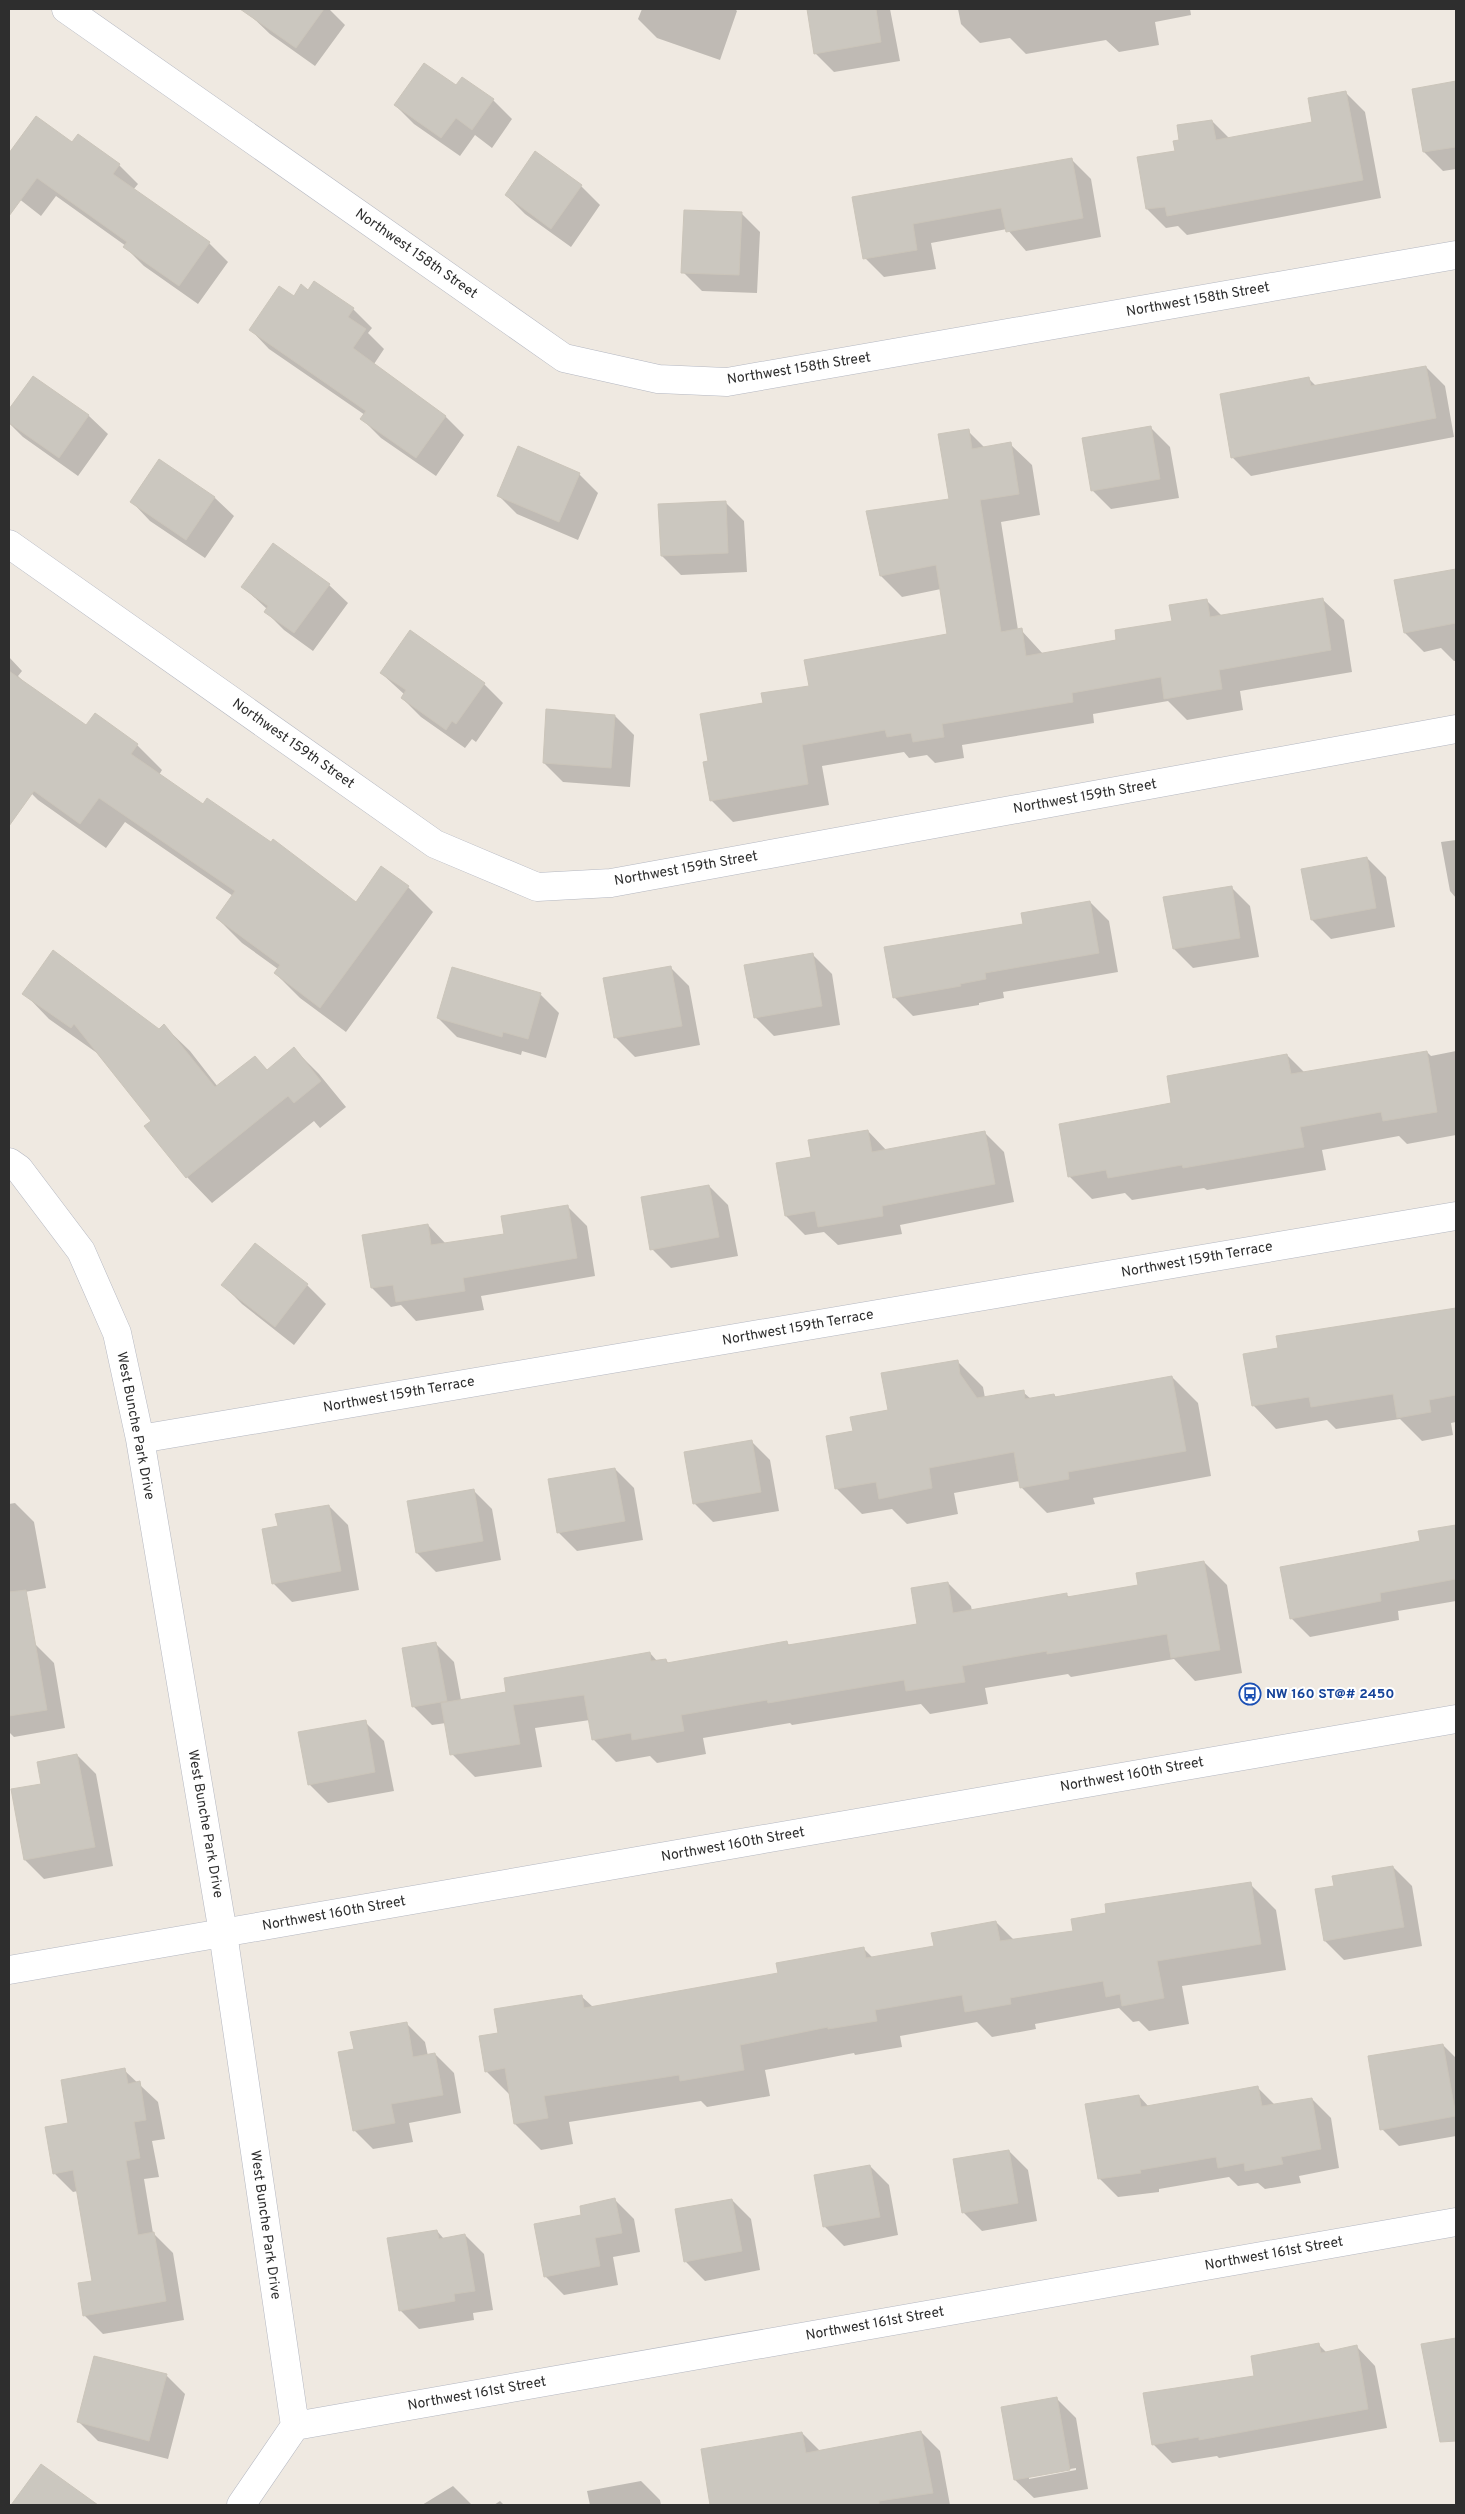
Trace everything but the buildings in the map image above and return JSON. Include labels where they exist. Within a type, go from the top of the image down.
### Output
[{"type":"street","name":"Northwest 158th Street","points":[[66,9],[564,358],[658,379],[727,382],[1456,254]]},
{"type":"street","name":"Northwest 159th Street","points":[[9,544],[435,844],[537,887],[611,883],[1456,729]]},
{"type":"street","name":"West Bunche Park Drive","points":[[9,1162],[19,1169],[81,1251],[116,1333],[140,1439],[223,1933],[294,2426]]},
{"type":"street","name":"Northwest 159th Terrace","points":[[140,1439],[1456,1216]]},
{"type":"street","name":"Northwest 160th Street","points":[[9,1970],[1456,1719]]},
{"type":"street","name":"Northwest 161st Street","points":[[294,2426],[1456,2222]]},
{"type":"street","points":[[240,2505],[294,2426]]},
{"type":"place","name":"NW 160 ST@# 2450","points":[[1250,1694]]}]
